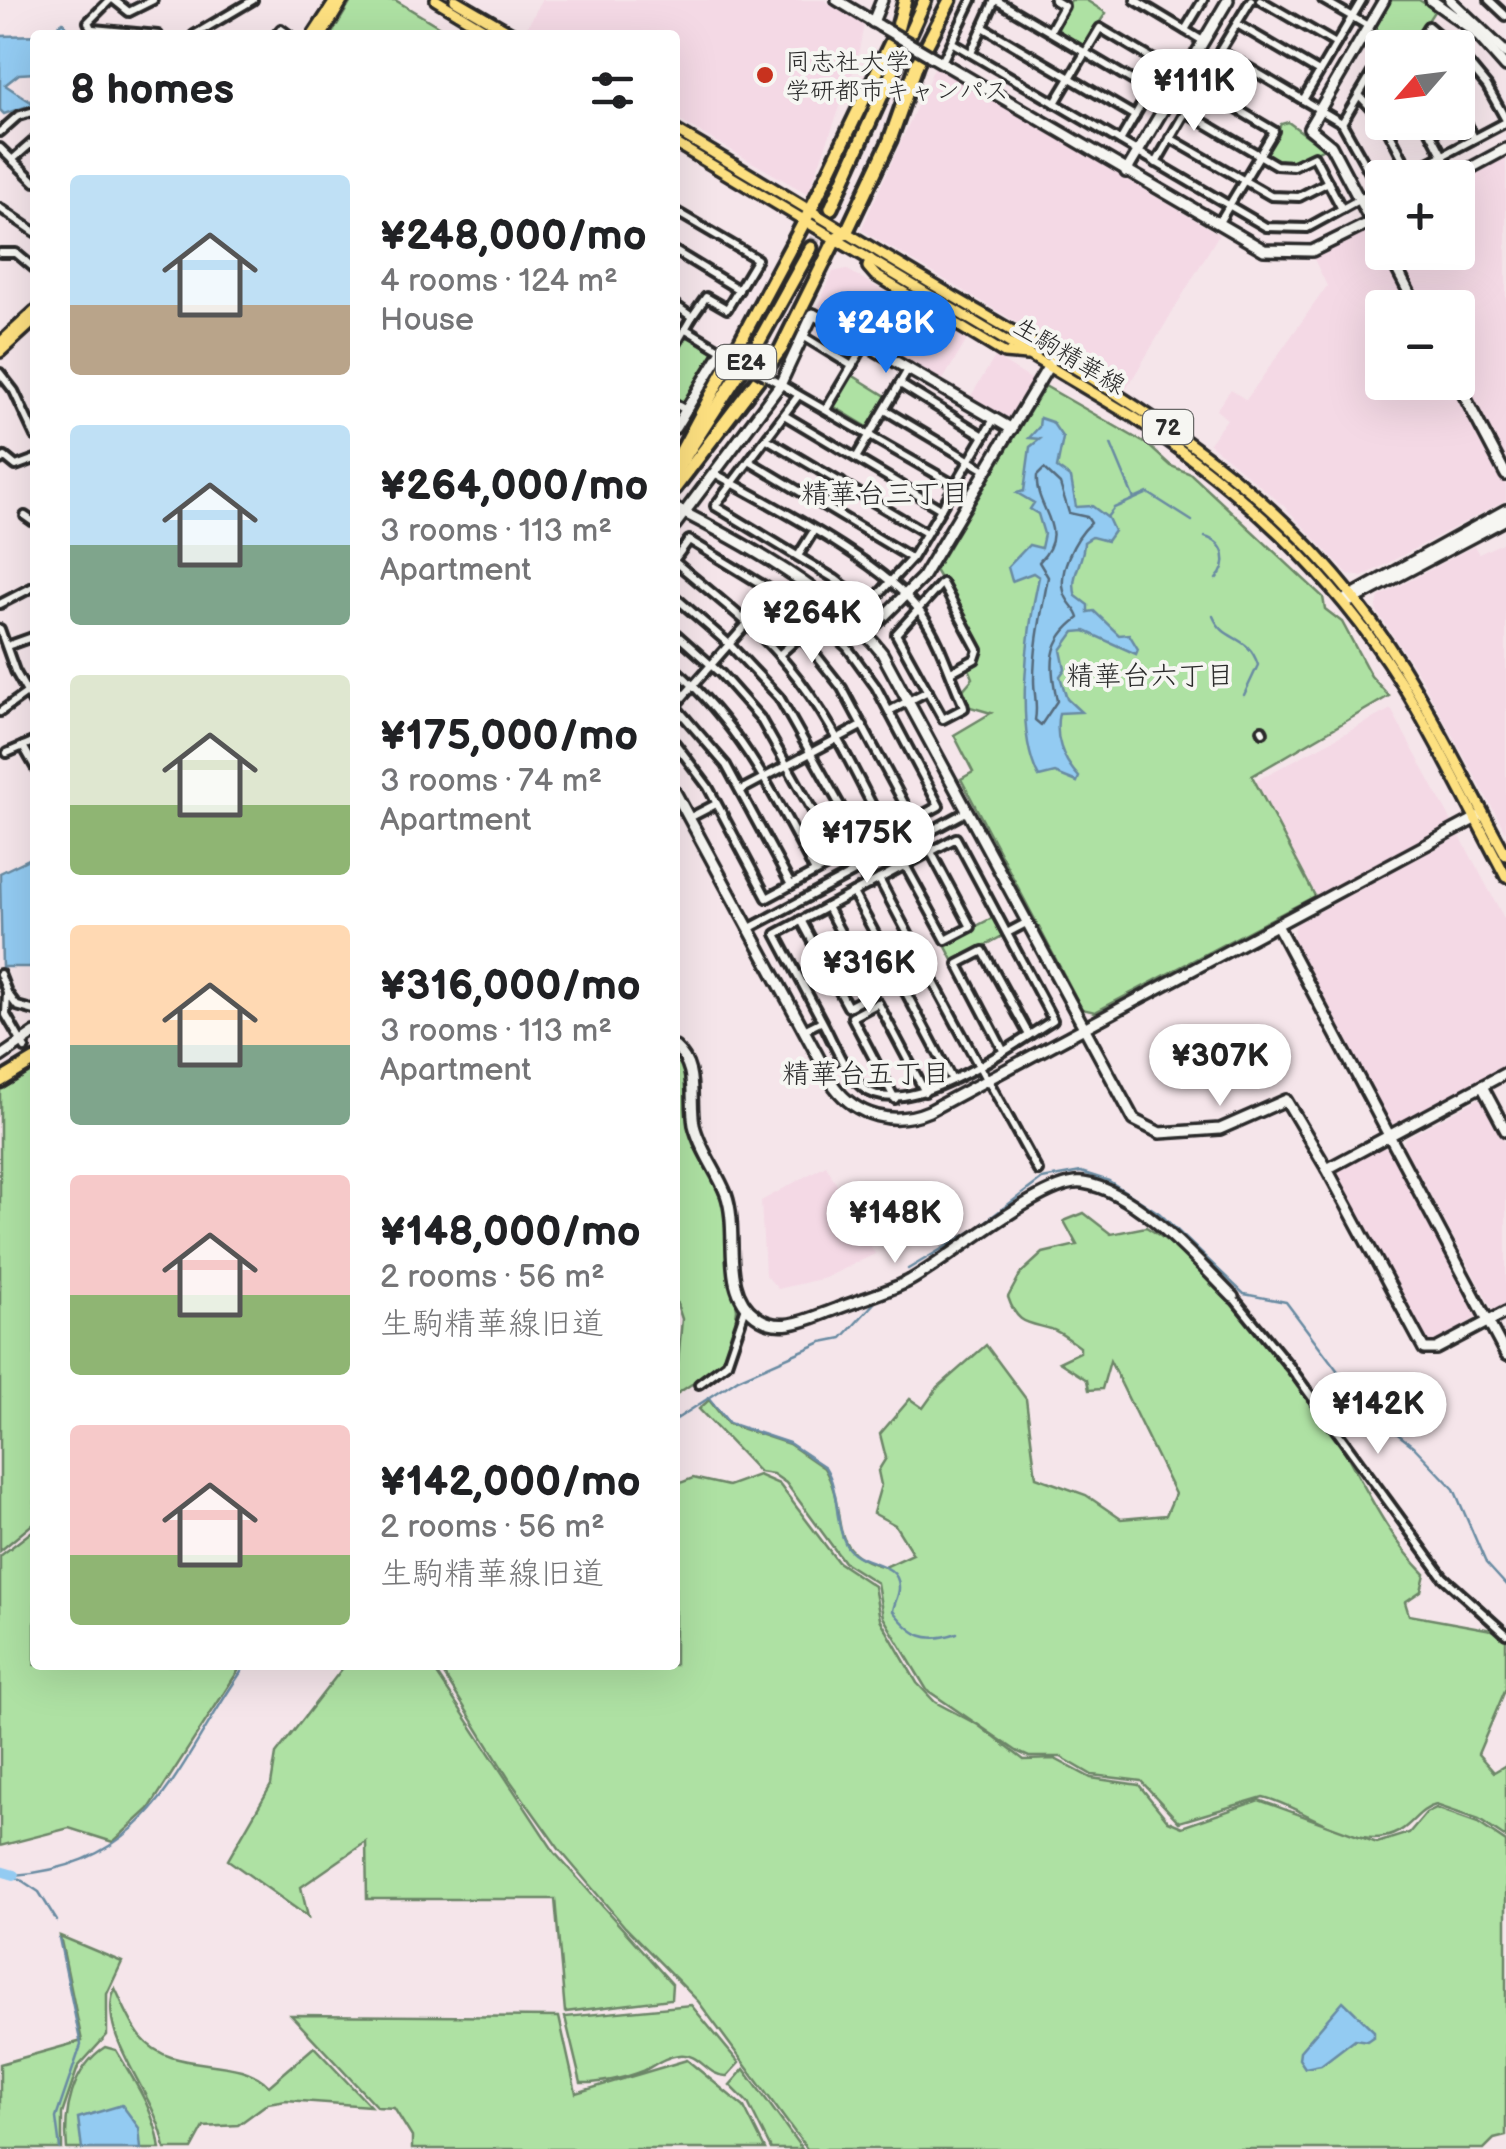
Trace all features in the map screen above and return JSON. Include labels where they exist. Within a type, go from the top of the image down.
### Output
[{"type":"highway","points":[[680,457],[808,215],[897,30],[905,0]]},
{"type":"highway","points":[[829,207],[923,0]]},
{"type":"highway","points":[[680,481],[780,349],[894,130],[917,64],[950,0]]},
{"type":"highway","name":"E24","points":[[680,458],[751,348],[809,247]]},
{"type":"highway","points":[[0,1078],[29,1052]]},
{"type":"main road","points":[[315,30],[336,0]]},
{"type":"main road","points":[[325,30],[344,0]]},
{"type":"main road","points":[[436,0],[486,30]]},
{"type":"main road","points":[[456,0],[506,30]]},
{"type":"main road","name":"生駒精華線","points":[[680,133],[1051,362],[1202,463],[1292,543],[1350,598],[1412,682],[1480,816],[1506,877]]},
{"type":"main road","name":"生駒精華線","points":[[680,146],[808,215]]},
{"type":"main road","name":"生駒精華線","points":[[841,235],[870,259],[946,305],[1051,362]]},
{"type":"main road","points":[[870,259],[870,271],[1004,353],[1030,354]]},
{"type":"main road","points":[[930,307],[946,305]]},
{"type":"main road","points":[[0,343],[30,316]]},
{"type":"main road","points":[[0,352],[30,325]]},
{"type":"main road","name":"生駒精華線","points":[[1480,816],[1506,855]]},
{"type":"street","points":[[93,30],[88,22],[112,0],[129,12],[153,0]]},
{"type":"street","points":[[202,30],[252,0]]},
{"type":"street","points":[[877,24],[882,0]]},
{"type":"street","points":[[942,63],[972,0]]},
{"type":"street","points":[[971,53],[996,0],[1150,91]]},
{"type":"street","points":[[1050,30],[1064,6],[1054,0]]},
{"type":"street","points":[[1134,0],[1203,41]]},
{"type":"street","points":[[1126,172],[1228,0]]},
{"type":"street","points":[[1250,0],[1220,51],[1342,123],[1365,162]]},
{"type":"street","points":[[1260,0],[1336,44]]},
{"type":"street","points":[[1323,0],[1368,26]]},
{"type":"street","points":[[1303,100],[1362,0]]},
{"type":"street","points":[[1365,211],[1326,140],[1309,128],[1384,0]]},
{"type":"street","points":[[1432,0],[1473,30],[1506,67]]},
{"type":"street","points":[[1450,0],[1506,53]]},
{"type":"street","points":[[1489,0],[1506,16]]},
{"type":"street","points":[[1497,8],[1504,0]]},
{"type":"street","points":[[841,1],[1264,250],[1291,254],[1318,248],[1365,225]]},
{"type":"street","points":[[1185,30],[1199,2]]},
{"type":"street","points":[[1237,24],[1319,72]]},
{"type":"street","points":[[984,26],[1135,116]]},
{"type":"street","points":[[1055,103],[1100,28],[1274,131],[1218,226]]},
{"type":"street","points":[[953,43],[1266,227],[1286,231],[1307,228],[1365,197]]},
{"type":"street","points":[[1120,141],[1164,66]]},
{"type":"street","points":[[1475,72],[1506,121],[1475,137]]},
{"type":"street","points":[[1156,163],[1200,87]]},
{"type":"street","points":[[1342,123],[1365,87]]},
{"type":"street","points":[[1359,94],[1365,101]]},
{"type":"street","points":[[0,132],[18,116],[30,112]]},
{"type":"street","points":[[1186,112],[1259,156],[1285,166],[1314,156],[1342,209]]},
{"type":"street","points":[[1170,138],[1266,194],[1288,198],[1328,182]]},
{"type":"street","points":[[1435,140],[1445,160]]},
{"type":"street","points":[[1433,160],[1470,140]]},
{"type":"street","points":[[12,160],[30,144]]},
{"type":"street","points":[[0,148],[30,177]]},
{"type":"street","points":[[1475,165],[1506,148]]},
{"type":"street","points":[[0,208],[30,229]]},
{"type":"street","points":[[680,214],[757,259],[727,309],[706,297],[680,338]]},
{"type":"street","points":[[0,253],[16,253],[30,264]]},
{"type":"street","points":[[680,255],[739,290]]},
{"type":"street","points":[[680,309],[692,317]]},
{"type":"street","points":[[680,509],[714,473],[780,385],[813,314],[820,314],[1012,429]]},
{"type":"street","points":[[686,328],[955,485]]},
{"type":"street","points":[[803,336],[852,366]]},
{"type":"street","points":[[826,408],[866,342]]},
{"type":"street","points":[[680,420],[724,352]]},
{"type":"street","points":[[867,633],[906,598],[1051,362]]},
{"type":"street","points":[[856,458],[910,367]]},
{"type":"street","points":[[0,373],[14,390],[30,425]]},
{"type":"street","points":[[900,384],[984,436]]},
{"type":"street","points":[[798,396],[716,506],[870,605],[912,558],[995,418]]},
{"type":"street","points":[[1467,400],[1506,474]]},
{"type":"street","points":[[680,407],[686,410]]},
{"type":"street","points":[[886,410],[987,470]]},
{"type":"street","points":[[784,416],[940,509]]},
{"type":"street","points":[[767,439],[926,533]]},
{"type":"street","points":[[0,460],[5,456],[16,466],[30,461]]},
{"type":"street","points":[[749,461],[912,558]]},
{"type":"street","points":[[714,473],[812,532],[891,585],[920,610],[954,672],[964,708],[944,719],[896,634],[920,610],[942,583],[978,650],[975,659],[954,672]]},
{"type":"street","points":[[828,507],[842,482]]},
{"type":"street","points":[[1350,598],[1506,510]]},
{"type":"street","points":[[680,511],[820,594],[867,633],[908,701],[1128,1114],[1140,1125],[1160,1133],[1220,1129],[1286,1100],[1423,1347],[1436,1350],[1506,1312]]},
{"type":"street","points":[[25,516],[30,520]]},
{"type":"street","points":[[1350,598],[1506,520]]},
{"type":"street","points":[[798,556],[812,532]]},
{"type":"street","points":[[680,553],[689,540],[818,620],[860,663],[939,806],[767,898],[716,804],[680,750]]},
{"type":"street","points":[[680,564],[779,655],[837,739],[887,834]]},
{"type":"street","points":[[0,604],[30,589]]},
{"type":"street","points":[[680,700],[775,592]]},
{"type":"street","points":[[680,600],[730,644],[779,697],[863,846]]},
{"type":"street","points":[[779,655],[818,620]]},
{"type":"street","points":[[0,629],[30,696]]},
{"type":"street","points":[[801,636],[832,674],[913,820]]},
{"type":"street","points":[[4,644],[30,637]]},
{"type":"street","points":[[680,637],[752,708],[789,764],[840,858]]},
{"type":"street","points":[[680,673],[729,722],[765,777],[814,872]]},
{"type":"street","points":[[889,711],[928,690]]},
{"type":"street","points":[[0,712],[28,692]]},
{"type":"street","points":[[680,711],[710,742],[791,884]]},
{"type":"street","points":[[740,790],[863,725]]},
{"type":"street","points":[[7,752],[30,743]]},
{"type":"street","points":[[23,746],[30,758]]},
{"type":"street","points":[[680,800],[838,1092],[857,1108],[877,1116],[920,1115],[1480,816]]},
{"type":"street","points":[[691,818],[716,804]]},
{"type":"street","points":[[750,928],[966,812]]},
{"type":"street","points":[[956,838],[1054,1020],[925,1092],[895,1099],[875,1095],[859,1084],[776,934],[905,865],[956,838]]},
{"type":"street","points":[[852,852],[869,885]]},
{"type":"street","points":[[905,865],[946,940],[970,927],[931,852]]},
{"type":"street","points":[[879,879],[1038,1171]]},
{"type":"street","points":[[853,893],[900,980],[925,966]]},
{"type":"street","points":[[802,920],[848,1007],[873,994],[828,907]]},
{"type":"street","points":[[1007,933],[1026,924]]},
{"type":"street","points":[[1277,925],[1506,1355]]},
{"type":"street","points":[[1003,1050],[958,964],[983,950],[1028,1035]]},
{"type":"street","points":[[0,974],[16,1006],[30,1009]]},
{"type":"street","points":[[930,974],[904,988],[951,1078]]},
{"type":"street","points":[[0,1056],[29,1052],[6,1014],[7,992]]},
{"type":"street","points":[[895,1099],[852,1017],[878,1003],[925,1092]]},
{"type":"street","points":[[804,1030],[822,1021]]},
{"type":"street","points":[[680,1054],[690,1067],[698,1136],[726,1195],[735,1280],[746,1307],[764,1322],[793,1324],[896,1287],[981,1237],[1045,1190],[1078,1182],[1115,1196],[1156,1223],[1232,1297],[1290,1367],[1443,1577],[1506,1634]]},
{"type":"street","points":[[1327,1169],[1506,1074]]},
{"type":"street","points":[[1482,1086],[1506,1131]]},
{"type":"street","points":[[699,1384],[728,1363],[746,1307]]},
{"type":"shaded area","name":"同志社大学 学研都市キャンパス","points":[[542,0],[824,0],[864,24],[857,61],[808,194],[680,121],[680,30],[526,29]]},
{"type":"shaded area","points":[[935,66],[1219,234],[1127,388],[861,230]]},
{"type":"shaded area","points":[[1506,156],[1506,465],[1472,400],[1475,400],[1475,290],[1413,290],[1401,270],[1475,270],[1475,173]]},
{"type":"shaded area","points":[[1365,231],[1365,270],[1391,270],[1402,290],[1365,290],[1365,400],[1461,400],[1506,484],[1506,500],[1362,577],[1348,574],[1284,506],[1209,443],[1227,419],[1216,410],[1231,389],[1246,400],[1327,286],[1313,257]]},
{"type":"shaded area","points":[[846,269],[967,340],[941,383],[817,309],[833,272]]},
{"type":"shaded area","points":[[995,357],[1034,381],[1006,422],[969,399]]},
{"type":"shaded area","points":[[1506,541],[1505,831],[1421,678],[1376,610],[1379,597],[1474,546],[1479,554]]},
{"type":"shaded area","points":[[1391,709],[1452,822],[1316,895],[1255,781]]},
{"type":"shaded area","points":[[1460,836],[1506,922],[1506,1066],[1396,1125],[1389,1123],[1292,940],[1296,924]]},
{"type":"shaded area","points":[[1478,1099],[1506,1144],[1506,1305],[1494,1312],[1403,1145],[1405,1138]]},
{"type":"shaded area","points":[[1382,1147],[1388,1149],[1477,1317],[1434,1344],[1427,1342],[1338,1176],[1340,1169]]},
{"type":"shaded area","points":[[826,1165],[875,1254],[825,1278],[778,1289],[765,1274],[761,1201]]},
{"type":"green space","points":[[352,0],[395,0],[445,30],[334,30]]},
{"type":"green space","points":[[1071,0],[1086,0],[1106,13],[1082,48],[1054,29]]},
{"type":"green space","points":[[1391,0],[1419,0],[1435,10],[1422,30],[1375,29]]},
{"type":"green space","points":[[1288,122],[1326,147],[1294,163],[1264,156],[1281,124]]},
{"type":"green space","points":[[684,335],[712,349],[716,356],[685,407],[680,404],[680,342]]},
{"type":"green space","points":[[852,375],[889,398],[871,429],[833,406]]},
{"type":"green space","points":[[1045,386],[1148,445],[1171,466],[1191,474],[1323,597],[1325,609],[1342,622],[1371,676],[1389,696],[1252,776],[1315,896],[1095,1012],[1082,1009],[961,779],[973,772],[954,735],[991,713],[967,706],[961,692],[973,678],[968,666],[977,660],[981,649],[935,570]]},
{"type":"green space","points":[[781,600],[811,619],[786,646],[773,645],[752,625],[771,601]]},
{"type":"green space","points":[[996,916],[1006,934],[954,962],[944,943]]},
{"type":"green space","points":[[680,1061],[685,1069],[693,1138],[723,1203],[737,1309],[733,1343],[724,1363],[680,1392]]},
{"type":"green space","points":[[30,1070],[30,1526],[0,1551],[0,1087]]},
{"type":"green space","points":[[1084,1213],[1111,1234],[1146,1227],[1168,1242],[1216,1285],[1287,1364],[1321,1411],[1395,1537],[1425,1574],[1421,1591],[1405,1602],[1409,1615],[1497,1631],[1506,1638],[1506,1688],[1478,1754],[1494,1772],[1506,1765],[1506,1838],[1479,1820],[1436,1805],[1401,1831],[1370,1838],[1339,1830],[1263,1797],[1179,1822],[1141,1781],[1092,1775],[1061,1757],[1029,1757],[1018,1752],[927,1690],[883,1617],[877,1583],[844,1562],[786,1483],[773,1474],[759,1472],[699,1409],[709,1400],[728,1424],[789,1444],[824,1468],[845,1541],[865,1560],[885,1567],[913,1554],[895,1525],[873,1513],[881,1485],[878,1471],[886,1458],[880,1434],[910,1399],[923,1408],[938,1387],[986,1345],[1026,1399],[1036,1477],[1086,1495],[1121,1519],[1166,1515],[1175,1494],[1110,1361],[1102,1389],[1089,1390],[1087,1380],[1059,1362],[1080,1352],[1080,1347],[1055,1330],[1024,1320],[1008,1297],[1021,1273],[1043,1253],[1077,1245],[1064,1221]]},
{"type":"green space","points":[[758,1475],[779,1484],[838,1562],[874,1586],[880,1619],[917,1683],[935,1702],[978,1725],[1024,1760],[1055,1759],[1091,1778],[1139,1785],[1168,1821],[1182,1827],[1259,1800],[1377,1843],[1409,1833],[1426,1813],[1436,1808],[1478,1823],[1506,1842],[1506,2136],[1494,2139],[1484,2149],[807,2149],[698,2001],[625,1927],[559,1849],[509,1779],[441,1670],[680,1670],[680,1483],[693,1478],[728,1486]]},
{"type":"green space","points":[[30,1533],[30,1670],[239,1670],[149,1809],[113,1842],[69,1828],[0,1846],[0,1556]]},
{"type":"green space","points":[[341,1670],[434,1670],[555,1853],[672,1984],[671,1999],[565,2012],[555,1899],[367,1899],[366,1842],[301,1887],[308,1917],[228,1860],[271,1785],[276,1754]]},
{"type":"green space","points":[[60,1936],[122,1962],[107,1994],[107,2035],[78,2067],[62,2114],[62,2149],[0,2149],[0,2064],[82,2041]]},
{"type":"green space","points":[[115,1988],[141,2037],[170,2057],[240,2070],[269,2086],[314,2047],[370,2106],[286,2100],[268,2103],[238,2125],[204,2127],[192,2149],[165,2149],[160,2128],[113,2026],[111,2006]]},
{"type":"green space","points":[[691,2005],[739,2063],[727,2076],[714,2073],[693,2057],[679,2055],[629,2076],[581,2083],[565,2017]]},
{"type":"green space","points":[[291,2015],[559,2017],[576,2093],[687,2060],[744,2107],[765,2149],[412,2149],[412,2137],[394,2108],[377,2107]]},
{"type":"green space","points":[[105,2047],[116,2050],[137,2085],[154,2122],[160,2149],[67,2149],[72,2092],[85,2067]]},
{"type":"green space","points":[[744,2069],[802,2149],[771,2149],[748,2103],[730,2085]]},
{"type":"water","points":[[63,22],[69,30],[52,30]]},
{"type":"water","points":[[30,35],[30,73],[19,74],[5,85],[30,101],[30,105],[4,114],[0,110],[0,36]]},
{"type":"water","points":[[1040,418],[1052,422],[1063,438],[1057,468],[1071,478],[1076,507],[1092,506],[1108,518],[1114,531],[1107,541],[1092,537],[1084,542],[1074,582],[1076,596],[1088,605],[1088,612],[1094,611],[1119,635],[1129,634],[1138,649],[1136,654],[1085,631],[1074,632],[1061,650],[1065,669],[1060,676],[1067,699],[1081,712],[1059,713],[1059,739],[1068,763],[1079,777],[1077,782],[1055,773],[1039,777],[1031,758],[1025,680],[1039,577],[1033,573],[1012,581],[1008,567],[1029,545],[1041,548],[1044,534],[1038,514],[1030,509],[1034,503],[1017,493],[1024,491],[1030,447],[1040,439],[1029,438],[1039,427]]},
{"type":"water","points":[[30,858],[30,967],[2,967],[0,873]]},
{"type":"water","points":[[1343,2001],[1374,2031],[1374,2036],[1367,2041],[1355,2039],[1321,2065],[1305,2068],[1299,2059],[1300,2051]]},
{"type":"water","points":[[122,2105],[139,2128],[141,2149],[82,2149],[78,2118]]},
{"type":"waterway","points":[[1111,444],[1134,499]]},
{"type":"waterway","points":[[1107,517],[1114,508],[1148,493],[1192,521]]},
{"type":"waterway","points":[[1205,537],[1218,544],[1224,555],[1216,579]]},
{"type":"waterway","points":[[1213,616],[1224,631],[1248,647],[1258,665],[1244,695]]},
{"type":"waterway","points":[[908,1269],[977,1228],[1042,1179],[1081,1172],[1109,1181],[1159,1213],[1244,1294],[1286,1302],[1367,1410],[1413,1446],[1454,1489],[1486,1563],[1506,1585]]},
{"type":"waterway","points":[[680,1417],[738,1379],[822,1342],[842,1338],[877,1300]]},
{"type":"waterway","points":[[708,1397],[729,1423],[789,1443],[825,1467],[846,1545],[851,1552],[893,1572],[899,1591],[893,1611],[907,1627],[928,1637],[957,1633]]},
{"type":"waterway","points":[[14,1875],[62,1867],[100,1852],[131,1830],[179,1772],[243,1670]]},
{"type":"waterway","points":[[0,1871],[14,1875]]},
{"type":"waterway","points":[[15,1876],[39,1892],[57,1921]]},
{"type":"waterway","points":[[59,1938],[81,2045],[56,2118],[60,2149]]},
{"type":"tunnel","points":[[811,248],[829,211]]},
{"type":"tunnel","points":[[25,1048],[30,1058]]},
{"type":"place","name":"同志社大学 学研都市キャンパス","points":[[765,75]]},
{"type":"district","name":"精華台三丁目","points":[[885,493]]},
{"type":"district","name":"精華台六丁目","points":[[1150,675]]},
{"type":"district","name":"精華台五丁目","points":[[866,1073]]}]
